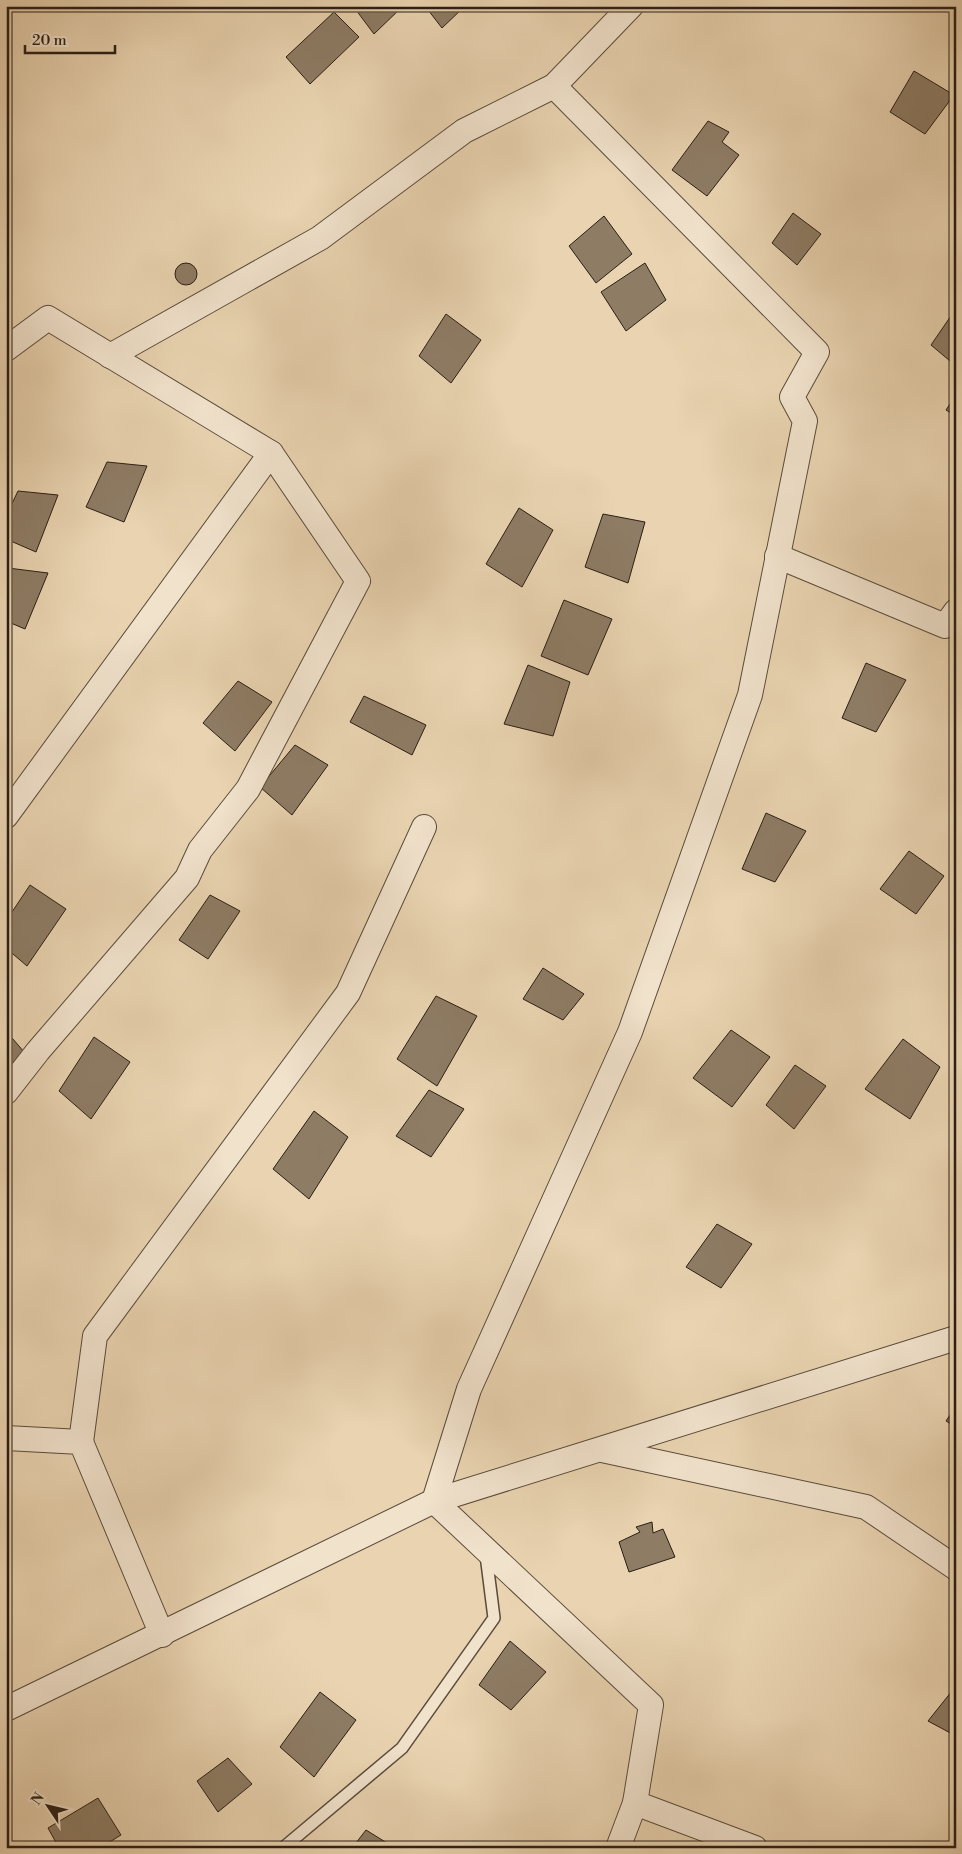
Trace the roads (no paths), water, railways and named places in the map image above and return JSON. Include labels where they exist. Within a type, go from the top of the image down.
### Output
[{"type":"street","points":[[110,356],[320,238],[464,131],[554,86],[631,6]]},
{"type":"street","points":[[434,1501],[468,1389],[630,1032],[750,695],[805,422],[792,397],[817,352],[554,86]]},
{"type":"street","points":[[6,349],[48,318],[271,453],[358,581],[248,789],[200,850],[187,878],[38,1051],[6,1092]]},
{"type":"street","points":[[6,816],[271,453]]},
{"type":"street","points":[[777,556],[945,626],[956,611]]},
{"type":"street","points":[[162,1634],[82,1442],[95,1336],[348,993],[424,827]]},
{"type":"street","points":[[6,1709],[434,1501],[956,1338]]},
{"type":"street","points":[[6,1438],[82,1442]]},
{"type":"street","points":[[600,1449],[866,1507],[956,1568]]},
{"type":"street","points":[[434,1501],[651,1705],[635,1803],[618,1848]]},
{"type":"street","points":[[635,1803],[755,1848]]},
{"type":"lane","points":[[283,1848],[402,1748],[494,1618],[486,1552],[434,1501]]}]
